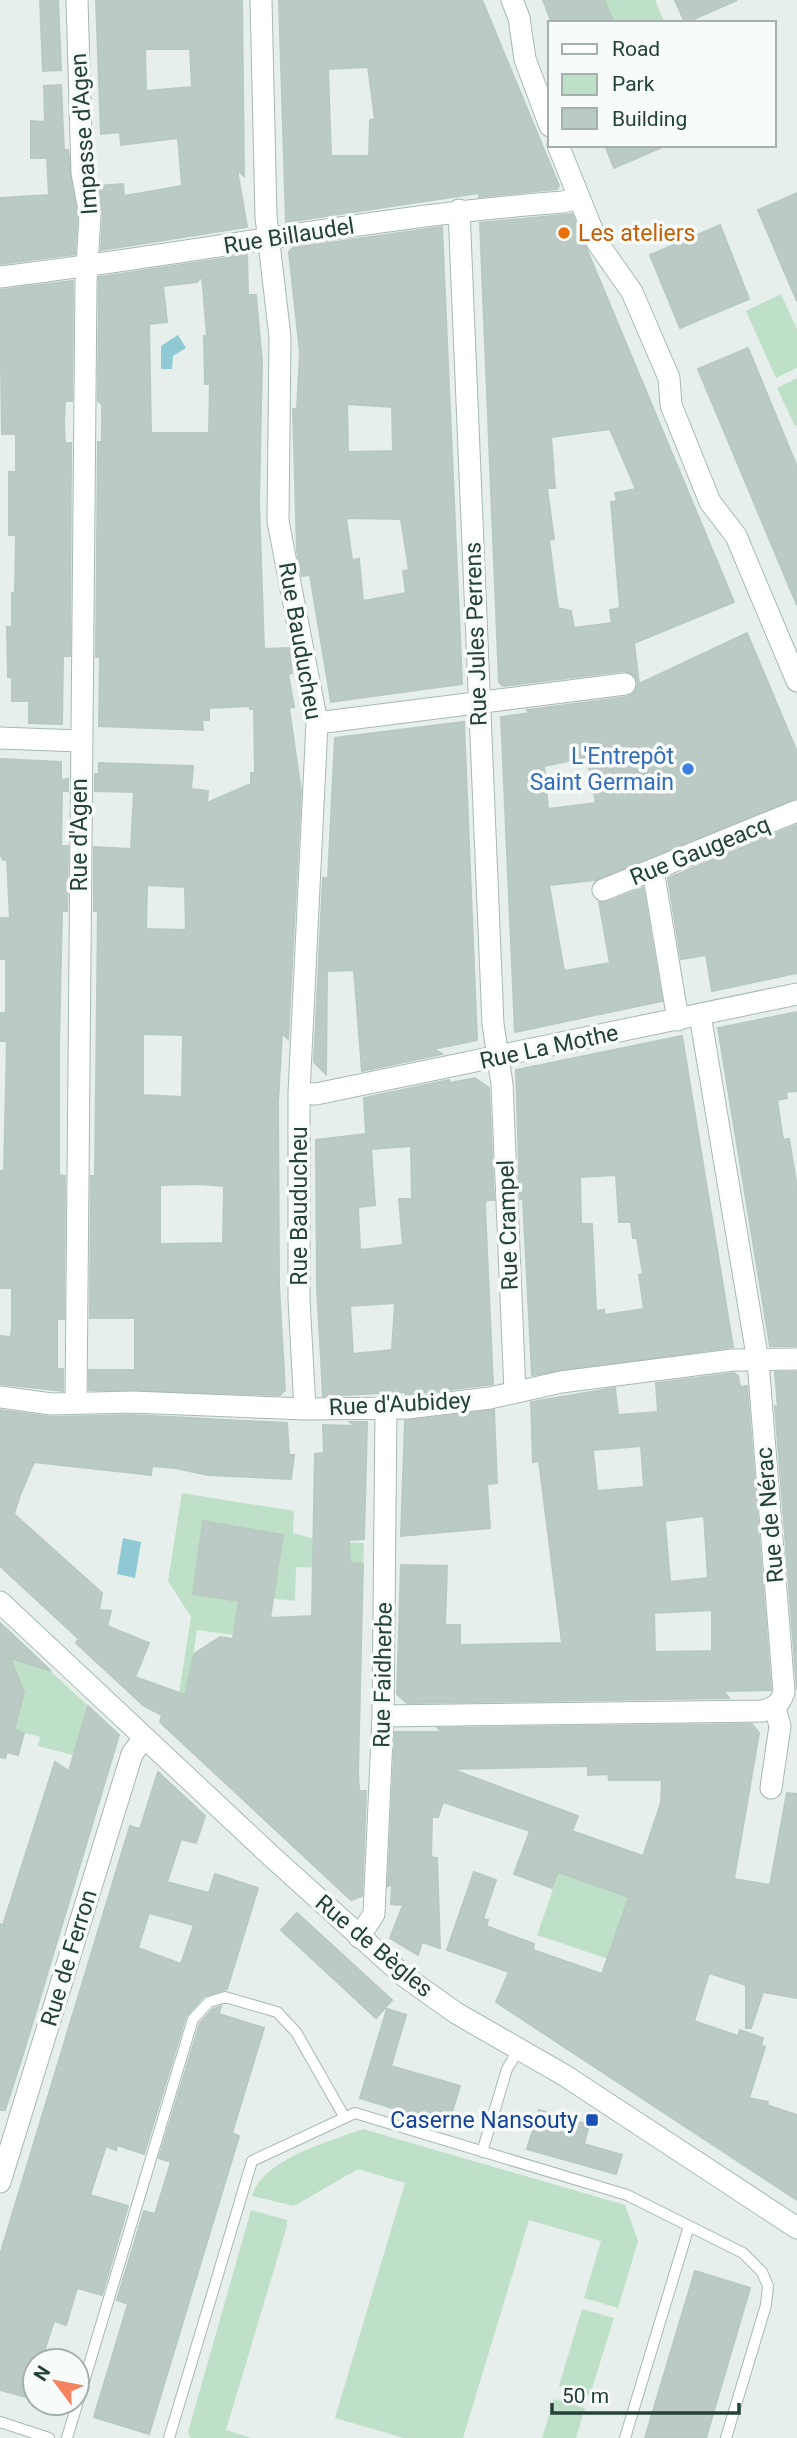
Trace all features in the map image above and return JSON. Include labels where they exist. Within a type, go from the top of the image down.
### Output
[{"type":"street","name":"Impasse d'Agen","points":[[77,0],[82,173],[90,215],[87,267]]},
{"type":"street","name":"Rue Bauducheu","points":[[261,0],[270,239],[280,337],[278,521],[317,723],[299,1093],[299,1299],[304,1409]]},
{"type":"street","points":[[512,0],[519,18],[525,59],[548,121]]},
{"type":"street","points":[[559,147],[597,243],[632,292],[669,378],[671,405],[710,502],[736,536],[797,681]]},
{"type":"street","name":"Rue Billaudel","points":[[0,277],[87,267],[459,210],[563,202],[578,198]]},
{"type":"street","name":"Rue Jules Perrens","points":[[459,210],[493,1024],[498,1057]]},
{"type":"street","name":"Rue d'Agen","points":[[76,1402],[79,741],[87,267]]},
{"type":"street","points":[[317,723],[625,684]]},
{"type":"street","points":[[0,738],[79,741]]},
{"type":"street","name":"Rue Gaugeacq","points":[[603,890],[797,811]]},
{"type":"street","points":[[653,870],[678,1020]]},
{"type":"street","name":"Rue La Mothe","points":[[299,1093],[316,1094],[797,994]]},
{"type":"street","name":"Rue de Nérac","points":[[700,1016],[758,1361],[784,1692],[775,1708],[780,1726],[771,1788]]},
{"type":"street","name":"Rue Crampel","points":[[498,1057],[515,1392]]},
{"type":"street","name":"Rue d'Aubidey","points":[[0,1397],[51,1404],[76,1402],[304,1409],[407,1408],[515,1392],[561,1381],[733,1360],[797,1359]]},
{"type":"street","name":"Rue Faidherbe","points":[[359,1937],[374,1913],[383,1716],[386,1408]]},
{"type":"street","name":"Rue de Bègles","points":[[0,1602],[404,1976],[446,2006],[564,2075],[797,2228]]},
{"type":"street","points":[[383,1716],[762,1712],[775,1708]]},
{"type":"street","name":"Rue de Ferron","points":[[2,2169],[132,1754],[145,1738]]},
{"type":"lane","points":[[67,2438],[193,2019],[209,2002],[225,1997],[277,2012],[296,2032],[345,2118]]},
{"type":"lane","points":[[482,2152],[507,2069],[519,2049]]},
{"type":"lane","points":[[169,2438],[252,2161],[355,2113],[627,2195],[743,2253],[762,2272],[768,2286],[766,2305],[726,2438]]},
{"type":"lane","points":[[625,2438],[688,2225]]},
{"type":"lane","points":[[0,2422],[49,2438]]},
{"type":"green space","points":[[604,0],[655,0],[664,21],[613,21]]},
{"type":"green space","points":[[781,294],[797,329],[797,368],[776,378],[746,311]]},
{"type":"green space","points":[[797,378],[797,425],[795,426],[777,388]]},
{"type":"green space","points":[[182,1493],[294,1511],[293,1533],[326,1542],[364,1543],[363,1569],[296,1567],[295,1601],[241,1595],[234,1635],[197,1630],[180,1740],[174,1702],[179,1693],[191,1617],[168,1581]]},
{"type":"green space","points":[[17,1640],[88,1706],[73,1755],[38,1746],[40,1737],[0,1726],[0,1679],[6,1680]]},
{"type":"green space","points":[[559,1872],[630,1897],[608,1959],[537,1935]]},
{"type":"green space","points":[[363,2129],[625,2205],[638,2241],[618,2308],[584,2298],[601,2241],[529,2220],[463,2438],[404,2438],[335,2418],[405,2183],[358,2169],[294,2206],[252,2196],[258,2183],[283,2162],[299,2153]]},
{"type":"green space","points":[[251,2210],[287,2220],[226,2430],[252,2438],[191,2438],[188,2432]]},
{"type":"green space","points":[[582,2309],[614,2318],[590,2395],[559,2386]]},
{"type":"green space","points":[[554,2399],[585,2408],[576,2438],[542,2438]]},
{"type":"water","points":[[178,335],[186,348],[173,356],[172,369],[161,369],[161,346]]},
{"type":"water","points":[[123,1538],[141,1542],[135,1578],[117,1574]]},
{"type":"building","points":[[40,0],[58,0],[61,70],[43,71]]},
{"type":"building","points":[[96,0],[242,0],[244,176],[237,169],[247,227],[101,250],[103,215],[98,186],[123,184],[124,196],[182,186],[178,138],[121,145],[120,132],[101,134]],"holes":[[[145,49],[190,49],[192,87],[146,91]]]},
{"type":"building","points":[[279,0],[482,0],[559,186],[557,189],[479,197],[479,193],[286,222]],"holes":[[[368,67],[375,119],[370,120],[369,156],[331,156],[328,69]]]},
{"type":"building","points":[[543,0],[604,0],[613,21],[551,21]]},
{"type":"building","points":[[675,0],[737,0],[690,21],[684,21]]},
{"type":"building","points":[[61,85],[64,150],[68,150],[77,216],[75,254],[0,264],[0,198],[49,195],[47,158],[31,158],[31,121],[45,122],[44,86]]},
{"type":"building","points":[[606,147],[662,147],[614,168]]},
{"type":"building","points":[[797,193],[797,301],[758,210]]},
{"type":"building","points":[[572,214],[734,602],[634,643],[639,684],[747,633],[797,752],[797,798],[595,880],[549,885],[564,971],[610,963],[599,902],[608,902],[643,888],[662,1001],[515,1032],[501,717],[530,713],[527,710],[627,697],[633,694],[638,683],[635,676],[624,671],[503,686],[499,682],[480,223]],"holes":[[[610,429],[636,489],[615,493],[617,501],[611,502],[620,608],[610,610],[612,623],[574,628],[571,611],[558,608],[549,540],[554,539],[547,488],[555,488],[551,437]],[[587,757],[596,803],[548,809],[544,766]]]},
{"type":"building","points":[[720,225],[749,299],[680,328],[650,255]]},
{"type":"building","points":[[442,227],[462,684],[331,702],[310,575],[302,576],[297,551],[293,409],[297,409],[300,353],[289,252],[293,248]],"holes":[[[347,404],[392,407],[393,451],[348,452]],[[346,518],[401,519],[409,570],[403,571],[406,593],[363,601],[359,559],[352,560]]]},
{"type":"building","points":[[247,255],[248,295],[256,295],[262,362],[259,501],[264,649],[289,648],[292,673],[288,674],[294,707],[289,708],[301,791],[288,1039],[282,1033],[278,1102],[279,1285],[285,1390],[280,1395],[89,1390],[89,1370],[135,1370],[135,1318],[90,1318],[91,1176],[95,1176],[98,911],[94,911],[94,847],[131,849],[134,792],[95,791],[95,774],[99,774],[99,763],[193,766],[191,789],[208,791],[207,803],[251,784],[251,773],[255,773],[254,709],[250,709],[250,706],[209,708],[209,720],[202,720],[203,730],[99,726],[100,657],[96,657],[98,442],[102,442],[102,404],[98,401],[99,277]],"holes":[[[202,276],[207,336],[204,336],[205,384],[210,384],[209,433],[151,433],[149,324],[167,322],[163,286],[197,282]],[[147,885],[185,887],[186,930],[146,929]],[[143,1034],[183,1035],[182,1097],[143,1095]],[[160,1185],[224,1186],[223,1243],[160,1244]]]},
{"type":"building","points":[[73,281],[72,401],[65,401],[64,423],[65,443],[71,443],[70,656],[63,656],[62,724],[29,723],[29,701],[12,701],[12,677],[8,677],[7,627],[12,627],[16,535],[9,535],[9,472],[16,472],[16,434],[2,434],[0,290]]},
{"type":"building","points":[[748,348],[797,467],[797,605],[698,369]]},
{"type":"building","points":[[464,722],[477,1040],[434,1049],[442,1054],[362,1071],[354,970],[327,971],[326,1074],[314,1062],[323,878],[328,878],[335,738]]},
{"type":"building","points":[[0,759],[61,762],[61,780],[68,779],[68,791],[62,791],[61,846],[68,846],[67,911],[62,911],[59,1043],[59,1175],[65,1176],[64,1319],[57,1319],[57,1369],[63,1369],[63,1391],[0,1384],[0,1336],[11,1337],[12,1288],[0,1288],[0,1171],[4,1171],[7,1041],[0,1041],[0,1013],[6,1013],[6,959],[0,959],[0,930],[1,918],[10,918],[7,860],[3,860],[0,854]]},
{"type":"building","points":[[797,825],[797,973],[712,991],[706,955],[681,959],[668,878]]},
{"type":"building","points":[[797,1012],[797,1091],[786,1092],[787,1098],[777,1100],[783,1140],[789,1139],[797,1187],[797,1346],[770,1346],[718,1028]]},
{"type":"building","points":[[682,1036],[733,1347],[532,1375],[523,1199],[520,1199],[516,1070]],"holes":[[[616,1175],[619,1222],[631,1222],[633,1238],[637,1238],[643,1274],[639,1275],[644,1309],[604,1315],[604,1310],[596,1311],[592,1224],[581,1224],[580,1177]]]},
{"type":"building","points":[[475,1078],[489,1088],[494,1200],[486,1200],[485,1206],[493,1384],[406,1395],[405,1392],[323,1396],[317,1287],[316,1140],[366,1134],[364,1098],[449,1080],[450,1083]],"holes":[[[411,1146],[412,1199],[399,1199],[403,1245],[360,1250],[358,1207],[375,1205],[371,1149]],[[395,1303],[392,1350],[353,1354],[350,1306]]]},
{"type":"building","points":[[775,1372],[797,1372],[797,1690],[775,1406],[778,1408]]},
{"type":"building","points":[[734,1373],[738,1376],[740,1387],[747,1386],[771,1690],[723,1691],[729,1698],[407,1703],[397,1694],[401,1565],[447,1566],[445,1625],[460,1625],[460,1645],[562,1643],[539,1461],[533,1462],[531,1402],[615,1388],[618,1415],[658,1412],[656,1383]],"holes":[[[641,1446],[644,1487],[597,1491],[593,1450]],[[704,1516],[708,1578],[670,1582],[665,1521]],[[712,1610],[712,1651],[655,1652],[654,1613]]]},
{"type":"building","points":[[0,1410],[51,1417],[133,1415],[287,1423],[289,1455],[294,1455],[291,1479],[208,1475],[152,1466],[151,1475],[34,1462],[20,1495],[14,1514],[102,1593],[99,1610],[111,1611],[107,1626],[149,1643],[135,1677],[185,1695],[194,1654],[220,1637],[233,1639],[239,1601],[193,1594],[203,1521],[283,1535],[270,1618],[312,1616],[315,1454],[324,1453],[323,1425],[355,1426],[350,1422],[367,1422],[364,1539],[349,1540],[350,1563],[363,1564],[358,1772],[359,1791],[366,1791],[362,1896],[351,1900],[160,1722],[162,1715],[144,1706],[76,1643],[79,1639],[0,1566]]},
{"type":"building","points":[[494,1410],[497,1483],[487,1484],[490,1528],[401,1536],[405,1421]]},
{"type":"building","points":[[0,1623],[51,1671],[10,1658],[24,1692],[14,1730],[24,1733],[18,1755],[7,1752],[5,1758],[0,1757]]},
{"type":"building","points":[[88,1706],[119,1735],[24,2051],[5,2110],[0,2110],[0,1924],[3,1925],[55,1762],[69,1771]]},
{"type":"building","points":[[752,1724],[759,1733],[734,1879],[770,1885],[787,1793],[797,1794],[797,1998],[763,1992],[751,2028],[746,2028],[746,1985],[709,1973],[694,2021],[738,2036],[740,2030],[763,2038],[761,2045],[765,2047],[749,2098],[768,2102],[767,2105],[797,2115],[797,2200],[496,2002],[509,1972],[447,1950],[474,1872],[496,1880],[483,1919],[488,1920],[486,1926],[534,1944],[533,1950],[602,1974],[629,1897],[558,1872],[552,1888],[514,1874],[530,1831],[443,1802],[438,1817],[432,1817],[431,1857],[437,1858],[440,1948],[422,1942],[418,1955],[390,1938],[403,1905],[391,1904],[392,1884],[388,1886],[395,1732],[442,1732],[438,1728]],"holes":[[[588,1766],[588,1775],[608,1774],[609,1780],[662,1780],[661,1803],[643,1856],[572,1831],[578,1816],[451,1769]]]},
{"type":"building","points":[[158,1772],[205,1816],[196,1843],[181,1839],[167,1882],[209,1893],[215,1874],[258,1888],[227,1989],[204,1996],[186,2016],[144,2154],[117,2145],[116,2150],[106,2146],[90,2195],[128,2206],[102,2295],[77,2288],[66,2325],[54,2321],[46,2347],[21,2347],[21,2396],[0,2390],[0,2255],[130,1826],[140,1829]],"holes":[[[149,1913],[194,1925],[181,1964],[138,1948]]]},
{"type":"building","points":[[297,1913],[392,2000],[376,2018],[281,1930]]},
{"type":"building","points":[[221,2006],[219,2014],[264,2028],[232,2133],[239,2136],[149,2434],[94,2417],[128,2304],[117,2300],[144,2211],[155,2214],[171,2162],[159,2158],[200,2023],[213,2009]]},
{"type":"building","points":[[387,2009],[406,2015],[391,2066],[460,2086],[448,2125],[360,2098]]},
{"type":"building","points":[[539,2110],[589,2125],[584,2144],[622,2155],[616,2174],[527,2149]]},
{"type":"building","points":[[695,2271],[750,2288],[706,2438],[645,2438]]},
{"type":"place","name":"Les ateliers","points":[[564,233]]},
{"type":"place","name":"L'Entrepôt Saint Germain","points":[[688,769]]},
{"type":"place","name":"Caserne Nansouty","points":[[592,2120]]}]
